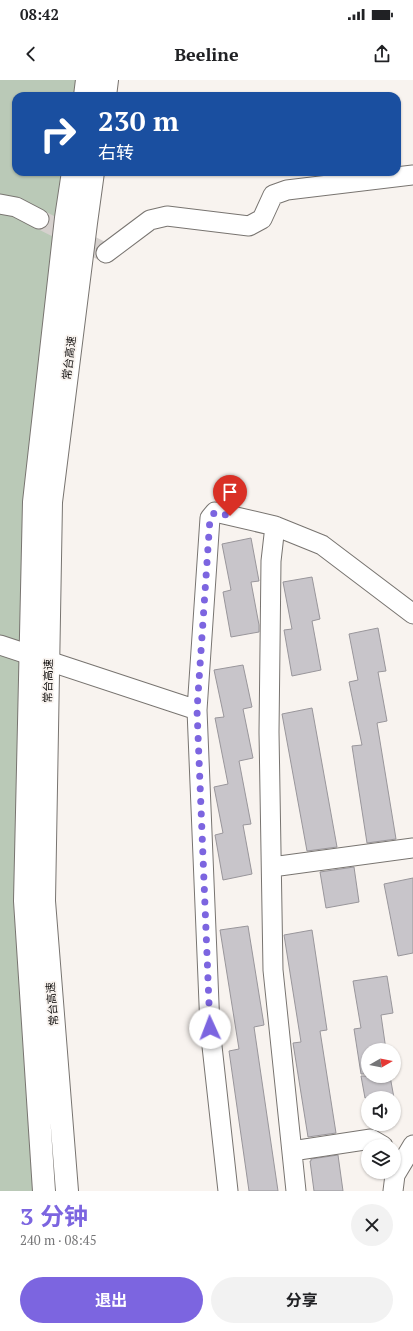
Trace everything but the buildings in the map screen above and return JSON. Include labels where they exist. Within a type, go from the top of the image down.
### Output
[{"type":"highway","points":[[86,92],[87,80]]},
{"type":"highway","points":[[106,92],[107,80]]},
{"type":"highway","name":"常台高速","points":[[44,1191],[25,901],[34,502],[66,218],[72,176]]},
{"type":"highway","name":"常台高速","points":[[67,1191],[44,901],[51,502],[92,176]]},
{"type":"lane","points":[[106,253],[150,220],[167,216],[249,226],[262,218],[273,195],[288,190],[413,175]]},
{"type":"lane","points":[[0,204],[16,207],[39,219]]},
{"type":"lane","points":[[228,1191],[210,1028],[197,710],[210,518],[215,512],[275,526],[322,545],[413,614]]},
{"type":"lane","points":[[275,526],[271,561],[269,732],[273,970],[296,1191]]},
{"type":"lane","points":[[0,645],[197,710]]},
{"type":"lane","points":[[272,867],[413,848]]},
{"type":"lane","points":[[292,1151],[361,1141]]},
{"type":"lane","points":[[393,1191],[395,1175],[404,1152]]},
{"type":"green space","points":[[0,80],[87,80],[86,92],[12,92],[12,176],[72,176],[66,218],[44,1191],[0,1191]]},
{"type":"tunnel","points":[[39,219],[106,253]]},
{"type":"route","points":[[210,1028],[197,710],[210,518],[215,512],[230,516]]}]
